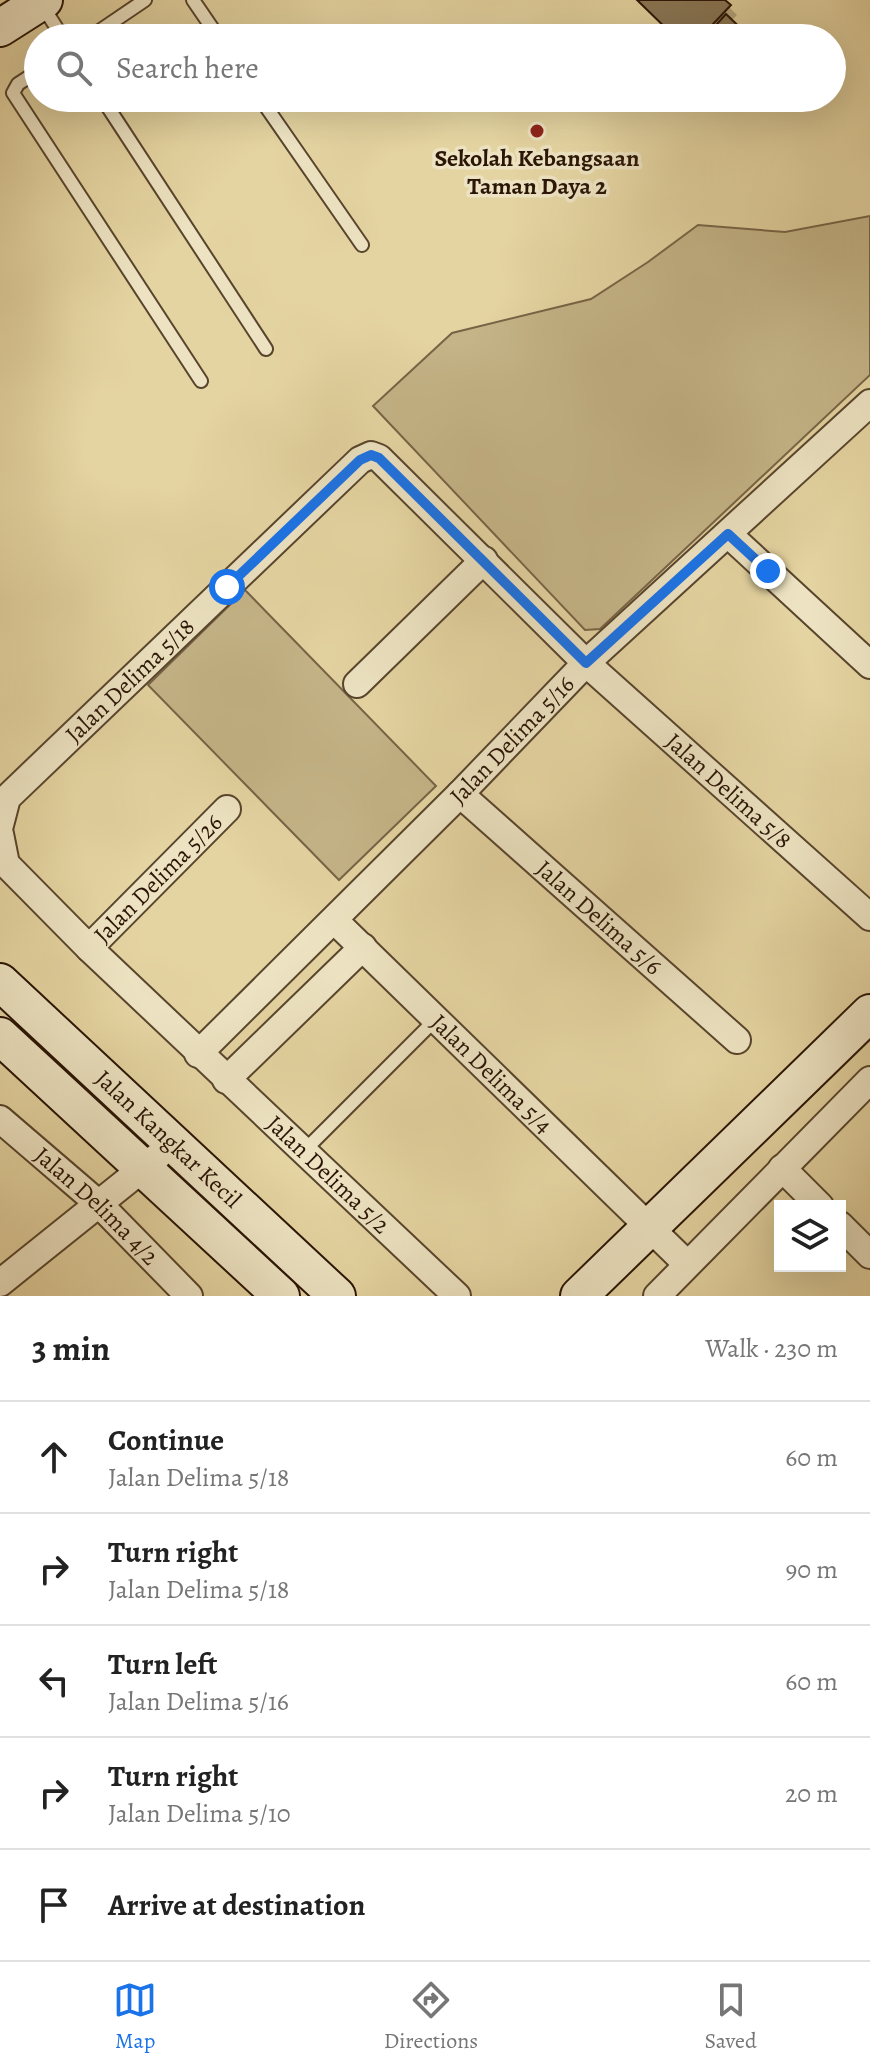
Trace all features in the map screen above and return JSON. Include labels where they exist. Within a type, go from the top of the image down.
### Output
[{"type":"street","points":[[0,28],[42,1]]},
{"type":"street","name":"Jalan Delima 5/16","points":[[198,1054],[460,794],[586,663],[869,406]]},
{"type":"street","name":"Jalan Delima 5/18","points":[[0,825],[7,798],[360,460],[371,455],[379,458],[586,663]]},
{"type":"street","points":[[728,534],[870,665]]},
{"type":"street","points":[[357,684],[484,560]]},
{"type":"street","name":"Jalan Delima 5/8","points":[[586,663],[870,917]]},
{"type":"street","name":"Jalan Delima 5/6","points":[[460,794],[737,1040]]},
{"type":"street","name":"Jalan Delima 5/26","points":[[89,948],[227,809]]},
{"type":"street","points":[[0,834],[6,864],[198,1054]]},
{"type":"street","name":"Jalan Delima 5/4","points":[[334,920],[649,1228],[677,1284]]},
{"type":"street","points":[[226,1080],[363,947]]},
{"type":"street","name":"Jalan Kangkar Kecil","points":[[0,982],[337,1296]]},
{"type":"street","points":[[579,1296],[870,1013]]},
{"type":"street","name":"Jalan Kangkar Kecil","points":[[0,1036],[281,1296]]},
{"type":"street","name":"Jalan Delima 5/2","points":[[198,1054],[457,1296]]},
{"type":"street","points":[[677,1284],[782,1168],[870,1080]]},
{"type":"street","name":"Jalan Delima 4/2","points":[[0,1119],[99,1204],[189,1296]]},
{"type":"street","points":[[0,1283],[175,1143]]},
{"type":"street","points":[[782,1168],[814,1200]]},
{"type":"street","points":[[846,1231],[870,1255]]},
{"type":"lane","points":[[110,24],[145,0]]},
{"type":"lane","points":[[193,0],[209,24]]},
{"type":"lane","points":[[42,1],[55,24]]},
{"type":"lane","points":[[24,80],[13,93],[24,110]]},
{"type":"lane","points":[[25,112],[201,381]]},
{"type":"lane","points":[[111,112],[266,349]]},
{"type":"lane","points":[[270,112],[362,245]]},
{"type":"lane","points":[[303,1152],[436,1019]]},
{"type":"shaded area","points":[[870,216],[870,375],[600,629],[585,630],[373,406],[452,333],[591,299],[698,225],[785,232]]},
{"type":"shaded area","points":[[245,590],[436,786],[339,880],[148,685]]},
{"type":"building","points":[[637,0],[725,0],[731,5],[713,24],[662,24]]},
{"type":"building","points":[[726,14],[736,24],[717,24]]},
{"type":"place","name":"Sekolah Kebangsaan Taman Daya 2","points":[[537,131]]},
{"type":"route","points":[[227,587],[360,460],[371,455],[379,458],[586,663],[728,534],[768,571]]}]
